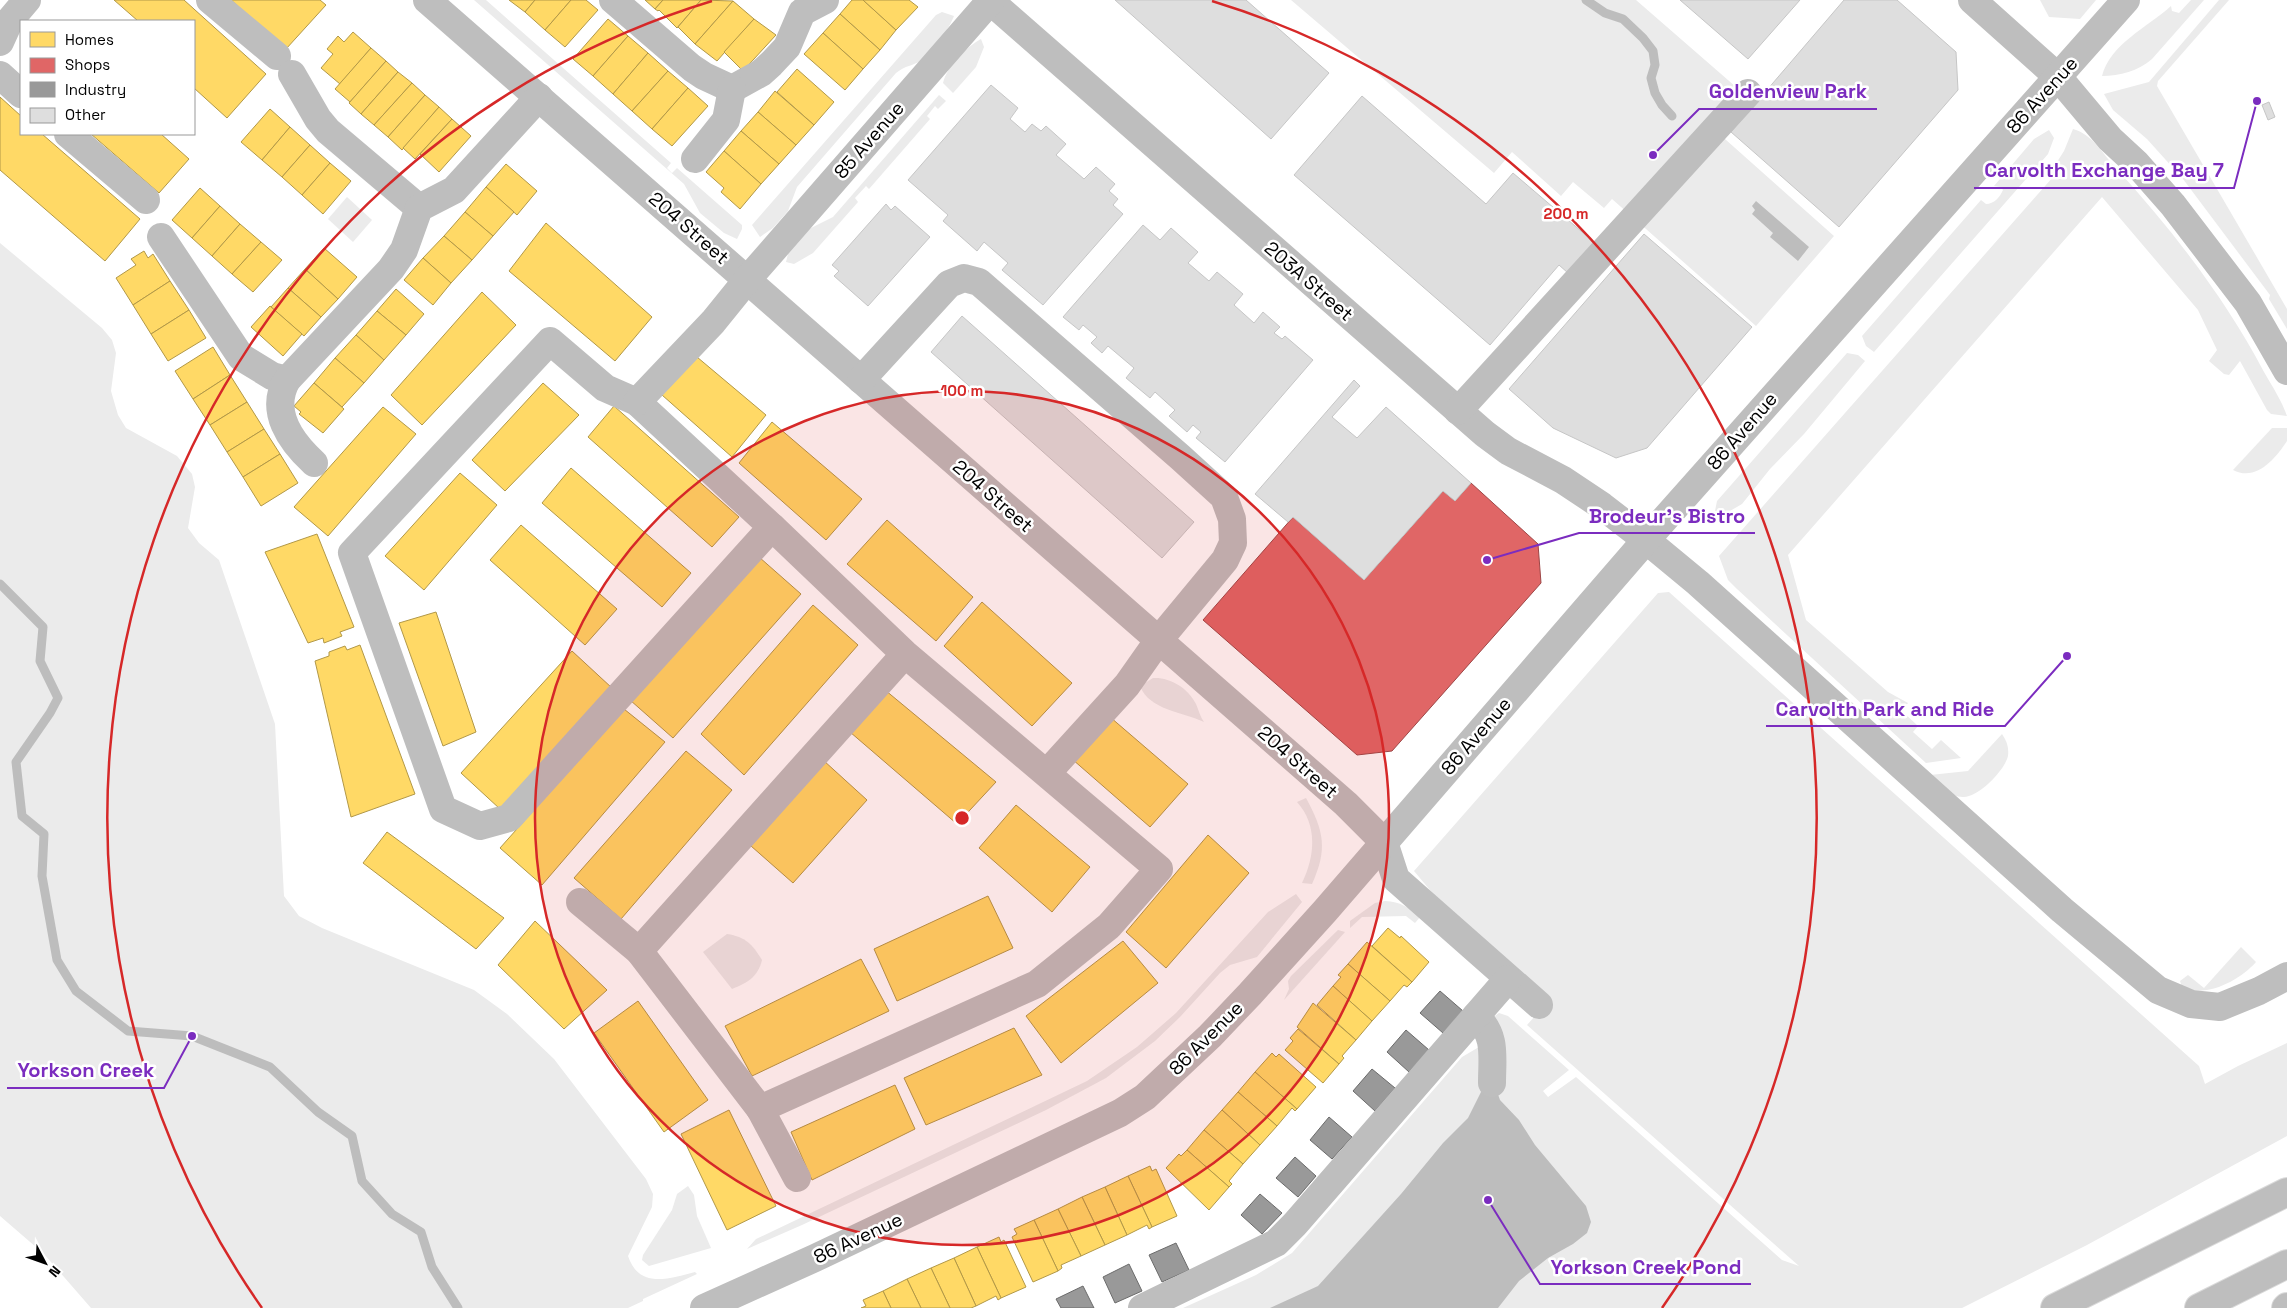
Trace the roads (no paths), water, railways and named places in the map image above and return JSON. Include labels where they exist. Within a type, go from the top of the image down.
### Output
[{"type":"main road","points":[[0,42],[10,20],[27,0]]},
{"type":"main road","points":[[210,0],[284,65],[318,119],[328,131],[419,208]]},
{"type":"main road","name":"204 Street","points":[[427,0],[1319,780],[1384,842],[1396,879],[1508,979],[1540,1005]]},
{"type":"main road","points":[[613,0],[692,68],[704,76],[732,89]]},
{"type":"main road","name":"85 Avenue","points":[[637,402],[714,322],[747,280],[990,0]]},
{"type":"main road","name":"203A Street","points":[[990,0],[1458,411],[1508,451],[1563,480],[1602,506],[1698,583],[2062,910],[2158,990],[2191,1004],[2220,1007],[2259,991],[2287,976]]},
{"type":"main road","points":[[1972,0],[2058,77],[2110,139],[2136,163],[2173,205],[2248,304],[2287,371]]},
{"type":"main road","name":"86 Avenue","points":[[704,1308],[815,1258],[1112,1118],[1145,1097],[1244,1002],[1646,540],[2126,1]]},
{"type":"main road","points":[[732,89],[761,73],[787,47],[808,4]]},
{"type":"main road","points":[[0,75],[20,93]]},
{"type":"main road","points":[[695,159],[726,120],[732,89]]},
{"type":"main road","points":[[1458,411],[1748,93]]},
{"type":"main road","points":[[314,463],[298,445],[282,420],[279,406],[281,390],[287,380],[391,269],[404,250],[419,208],[454,190],[467,178],[539,97]]},
{"type":"main road","points":[[69,135],[146,200]]},
{"type":"main road","points":[[160,237],[241,357],[272,376],[287,380]]},
{"type":"main road","points":[[861,380],[949,284],[964,278],[979,282],[1224,497],[1232,519],[1233,543],[1225,560],[1158,641],[1127,685],[1047,773]]},
{"type":"main road","points":[[760,1109],[1037,984],[1109,926],[1159,869],[905,654],[772,526],[637,402],[605,388],[550,341],[352,554],[443,809],[480,826],[509,818],[772,526]]},
{"type":"main road","points":[[639,951],[905,654]]},
{"type":"main road","points":[[580,902],[639,951],[760,1109],[796,1178]]},
{"type":"main road","points":[[1142,1308],[1276,1242],[1295,1224],[1508,979]]},
{"type":"main road","points":[[1476,1016],[1486,1025],[1490,1034],[1492,1083]]},
{"type":"main road","points":[[2055,1308],[2287,1192]]},
{"type":"main road","points":[[2199,1308],[2287,1264]]},
{"type":"waterway","points":[[1586,0],[1605,13],[1623,19],[1643,38],[1653,51],[1655,65],[1651,78],[1655,93],[1662,105],[1672,116]]},
{"type":"waterway","points":[[0,584],[43,627],[40,661],[58,698],[50,713],[16,762],[22,816],[44,834],[42,876],[57,960],[76,991],[128,1031],[192,1036],[270,1067],[318,1112],[352,1136],[362,1181],[392,1214],[421,1232],[432,1267],[458,1308]]},
{"type":"place","name":"Carvolth Exchange Bay 7","points":[[2257,101]]},
{"type":"place","name":"Goldenview Park","points":[[1653,155]]},
{"type":"place","name":"Brodeur's Bistro","points":[[1487,560]]},
{"type":"place","name":"Carvolth Park and Ride","points":[[2067,656]]},
{"type":"place","name":"Yorkson Creek","points":[[192,1036]]},
{"type":"place","name":"Yorkson Creek Pond","points":[[1488,1200]]}]
